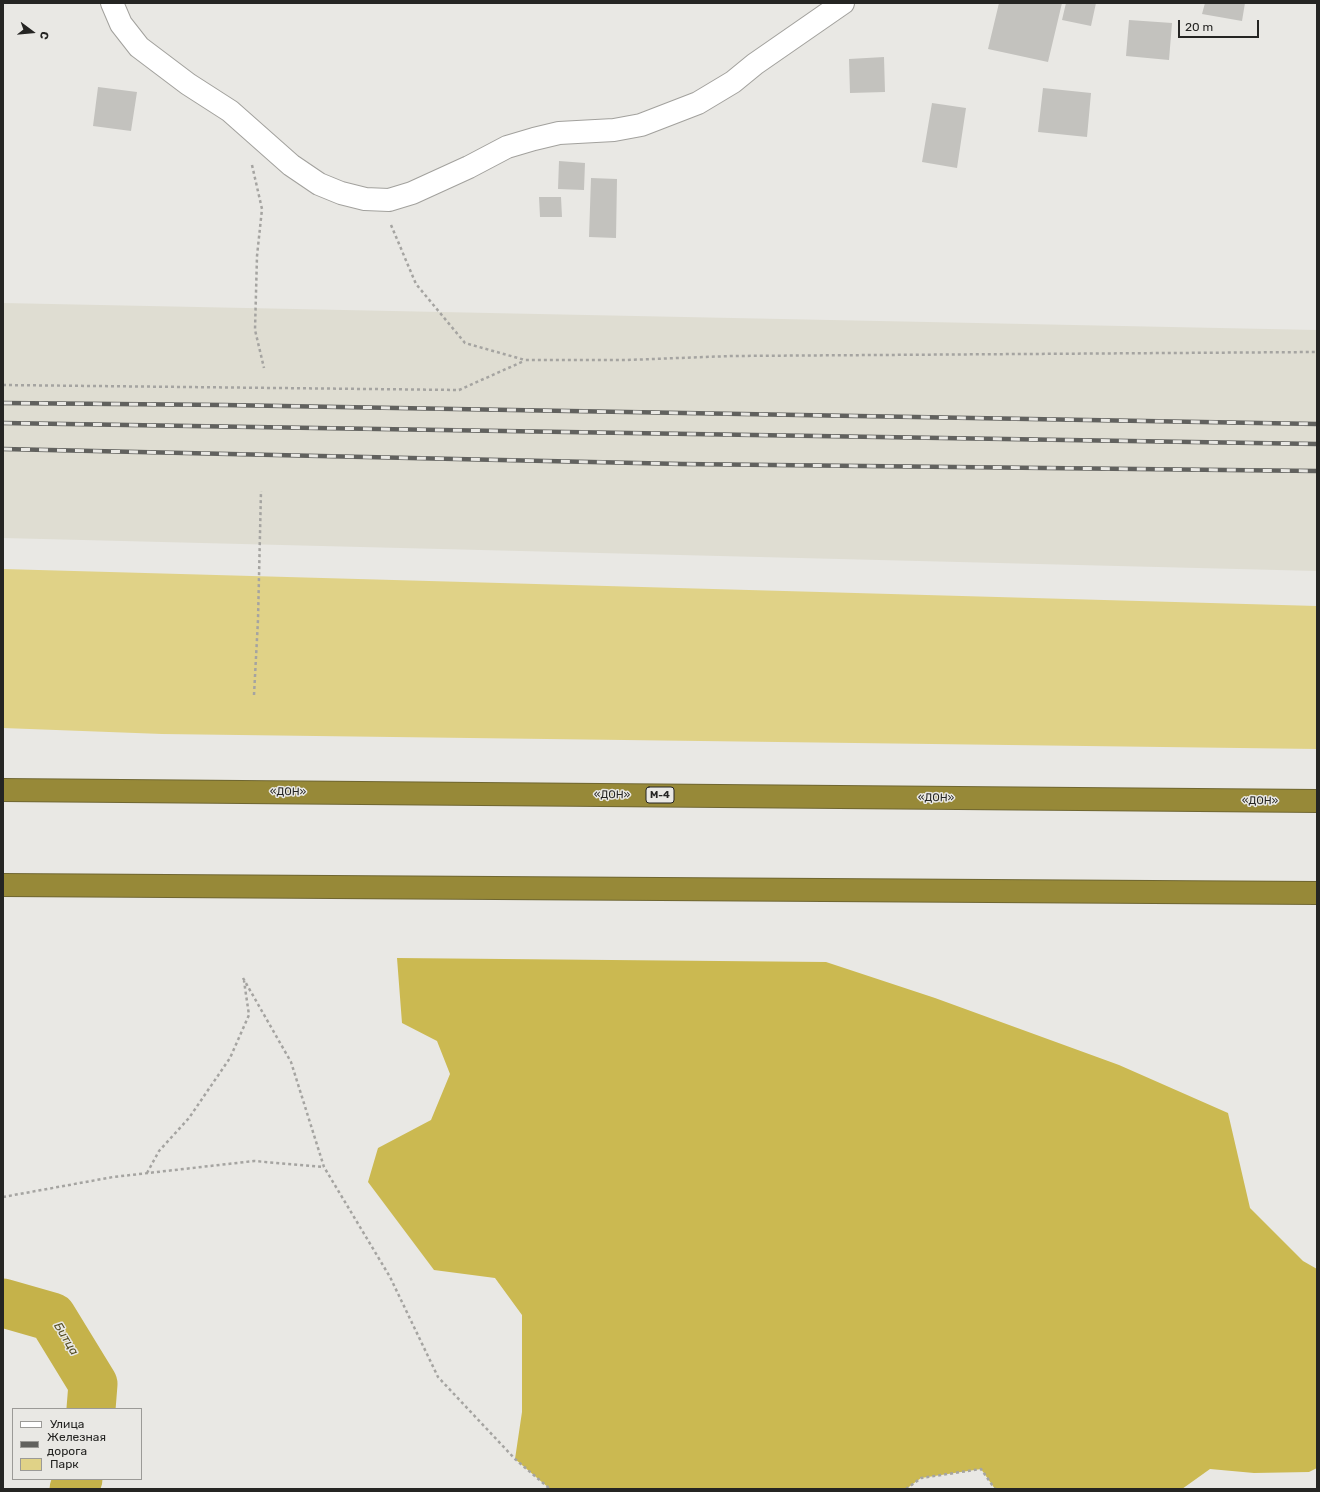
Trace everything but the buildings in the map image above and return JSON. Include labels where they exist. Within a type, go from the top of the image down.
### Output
[{"type":"highway","name":"«ДОН»","points":[[3,790],[1317,801]]},
{"type":"highway","points":[[3,885],[1317,893]]},
{"type":"street","points":[[112,3],[121,24],[139,47],[188,84],[230,111],[291,165],[319,184],[341,193],[365,199],[389,200],[412,193],[469,167],[507,147],[559,133],[614,130],[641,125],[698,103],[733,82],[755,64],[843,3]]},
{"type":"path","points":[[250,160],[262,209],[257,256],[255,330],[264,368]]},
{"type":"path","points":[[380,199],[416,284],[465,343],[525,360],[627,360],[731,356],[1317,352]]},
{"type":"path","points":[[3,385],[459,390],[525,360]]},
{"type":"path","points":[[254,695],[258,620],[261,491]]},
{"type":"path","points":[[147,1173],[160,1151],[189,1118],[230,1058],[249,1015],[243,978],[291,1062],[324,1167],[390,1277],[438,1377],[515,1459],[550,1489]]},
{"type":"path","points":[[3,1197],[147,1173],[254,1161],[324,1167]]},
{"type":"path","points":[[906,1489],[921,1478],[981,1470],[995,1489]]},
{"type":"shaded area","points":[[3,303],[1317,330],[1317,571],[3,538]]},
{"type":"shaded area","points":[[397,958],[826,962],[935,998],[1119,1065],[1228,1113],[1250,1208],[1303,1261],[1317,1269],[1317,1468],[1309,1472],[1254,1473],[1210,1469],[1182,1489],[995,1489],[981,1469],[921,1478],[906,1489],[550,1489],[515,1459],[522,1412],[522,1315],[495,1278],[434,1270],[368,1182],[378,1148],[431,1120],[450,1074],[437,1041],[402,1023]]},
{"type":"green space","points":[[3,569],[1317,606],[1317,749],[162,734],[3,728]]},
{"type":"waterway","name":"Битца","points":[[3,1303],[52,1317],[93,1384],[91,1408]]},
{"type":"waterway","name":"Битца","points":[[74,1489],[78,1480]]},
{"type":"railway","points":[[3,403],[224,405],[1317,424]]},
{"type":"railway","points":[[3,423],[1317,444]]},
{"type":"railway","points":[[3,449],[682,464],[1317,471]]}]
